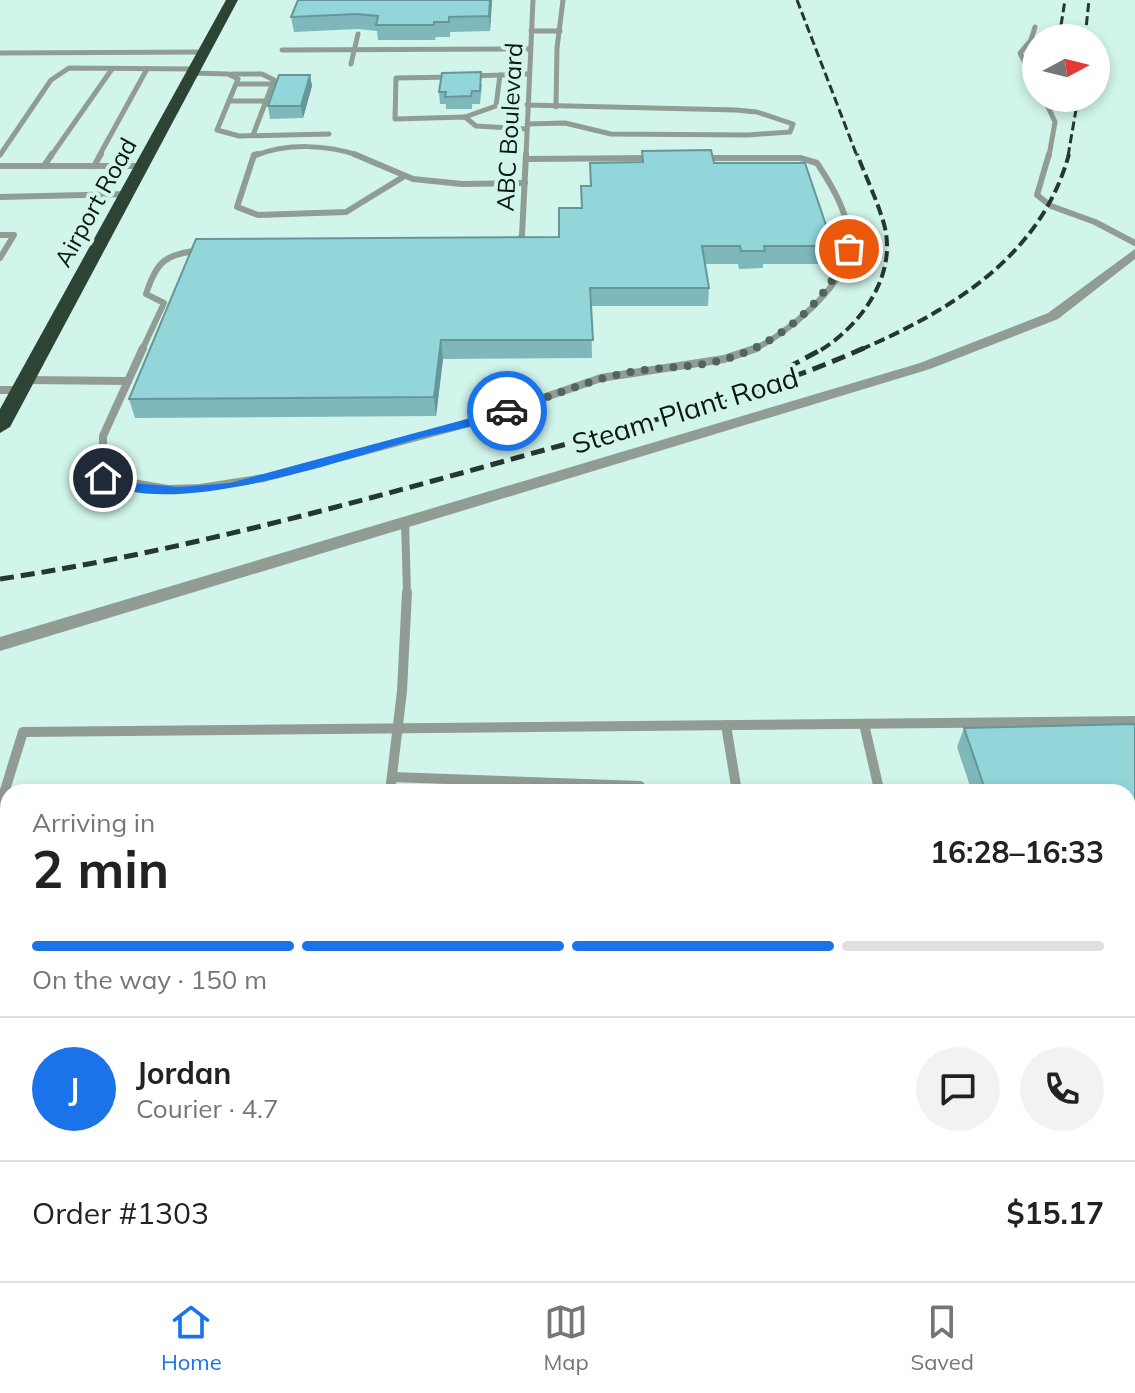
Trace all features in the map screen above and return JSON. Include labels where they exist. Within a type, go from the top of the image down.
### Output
[{"type":"highway","name":"Airport Road","points":[[0,427],[232,0]]},
{"type":"street","name":"Steam Plant Road","points":[[0,644],[925,366],[1053,316],[1135,253]]},
{"type":"lane","name":"ABC Boulevard","points":[[509,251],[522,236],[533,0]]},
{"type":"lane","points":[[556,107],[563,0]]},
{"type":"lane","points":[[531,31],[560,31]]},
{"type":"lane","points":[[351,64],[358,34]]},
{"type":"lane","points":[[282,50],[530,49]]},
{"type":"lane","points":[[0,53],[204,52]]},
{"type":"lane","points":[[0,155],[51,80],[69,68],[270,76],[274,84],[253,135]]},
{"type":"lane","points":[[44,166],[112,69]]},
{"type":"lane","points":[[94,166],[147,69]]},
{"type":"lane","points":[[228,74],[238,79],[238,84],[217,130],[253,135],[329,134]]},
{"type":"lane","points":[[500,75],[496,106],[465,117],[395,119],[396,78],[529,74]]},
{"type":"lane","points":[[238,84],[274,84]]},
{"type":"lane","points":[[229,101],[267,101]]},
{"type":"lane","points":[[465,117],[476,126],[565,123],[611,134],[748,135],[790,132],[793,124],[757,112],[736,110],[527,105]]},
{"type":"lane","points":[[1051,112],[1055,129],[1049,161],[1037,195],[1051,206],[1095,222],[1135,243]]},
{"type":"lane","points":[[403,177],[346,212],[258,215],[237,207],[254,155],[282,148],[322,145],[368,159],[403,177],[486,185],[525,183]]},
{"type":"lane","points":[[526,159],[666,158]]},
{"type":"lane","points":[[204,250],[173,253],[155,266],[146,294],[164,303],[103,436],[103,478],[132,487],[179,491],[230,486],[510,411],[612,375],[714,362],[765,344],[782,333],[822,296],[837,277],[849,249],[836,195],[817,163],[800,158],[698,158]]},
{"type":"lane","points":[[0,166],[142,166]]},
{"type":"lane","points":[[0,197],[126,194]]},
{"type":"lane","points":[[0,235],[14,235],[0,258]]},
{"type":"lane","points":[[0,390],[22,385],[128,381]]},
{"type":"lane","points":[[391,784],[398,728],[408,576],[405,521]]},
{"type":"lane","points":[[7,784],[23,732],[1135,721]]},
{"type":"lane","points":[[864,724],[878,784]]},
{"type":"lane","points":[[726,725],[736,784]]},
{"type":"lane","points":[[392,777],[585,784]]},
{"type":"building","points":[[298,0],[490,0],[489,16],[449,17],[449,22],[434,22],[434,25],[376,25],[378,16],[291,17]]},
{"type":"building","points":[[481,72],[480,91],[472,91],[471,96],[445,97],[446,92],[439,92],[442,73]]},
{"type":"building","points":[[279,75],[310,75],[301,106],[268,106]]},
{"type":"building","points":[[711,150],[714,163],[805,163],[833,246],[764,246],[765,251],[741,251],[740,246],[702,246],[709,288],[590,288],[593,340],[441,340],[434,397],[129,399],[196,239],[559,237],[559,208],[582,208],[581,186],[591,186],[590,163],[643,162],[642,151]]},
{"type":"building","points":[[1135,724],[1135,784],[983,784],[964,728]]},
{"type":"railway","points":[[797,0],[857,156]]},
{"type":"railway","points":[[1061,24],[1065,0]]},
{"type":"railway","points":[[1086,24],[1089,0]]},
{"type":"railway","points":[[1068,156],[1076,112]]},
{"type":"railway","points":[[824,348],[862,313],[873,297],[886,262],[884,224],[857,154]]},
{"type":"railway","points":[[860,350],[959,298],[1015,251],[1056,190],[1069,154]]},
{"type":"railway","points":[[787,368],[824,348]]},
{"type":"railway","points":[[0,579],[200,541],[398,490],[699,407],[824,365],[864,348]]},
{"type":"way so far","points":[[507,411],[612,375],[714,362],[765,344],[782,333],[822,296],[837,277],[849,249]]},
{"type":"route","points":[[103,478],[132,487],[179,491],[230,486],[507,411]]}]
